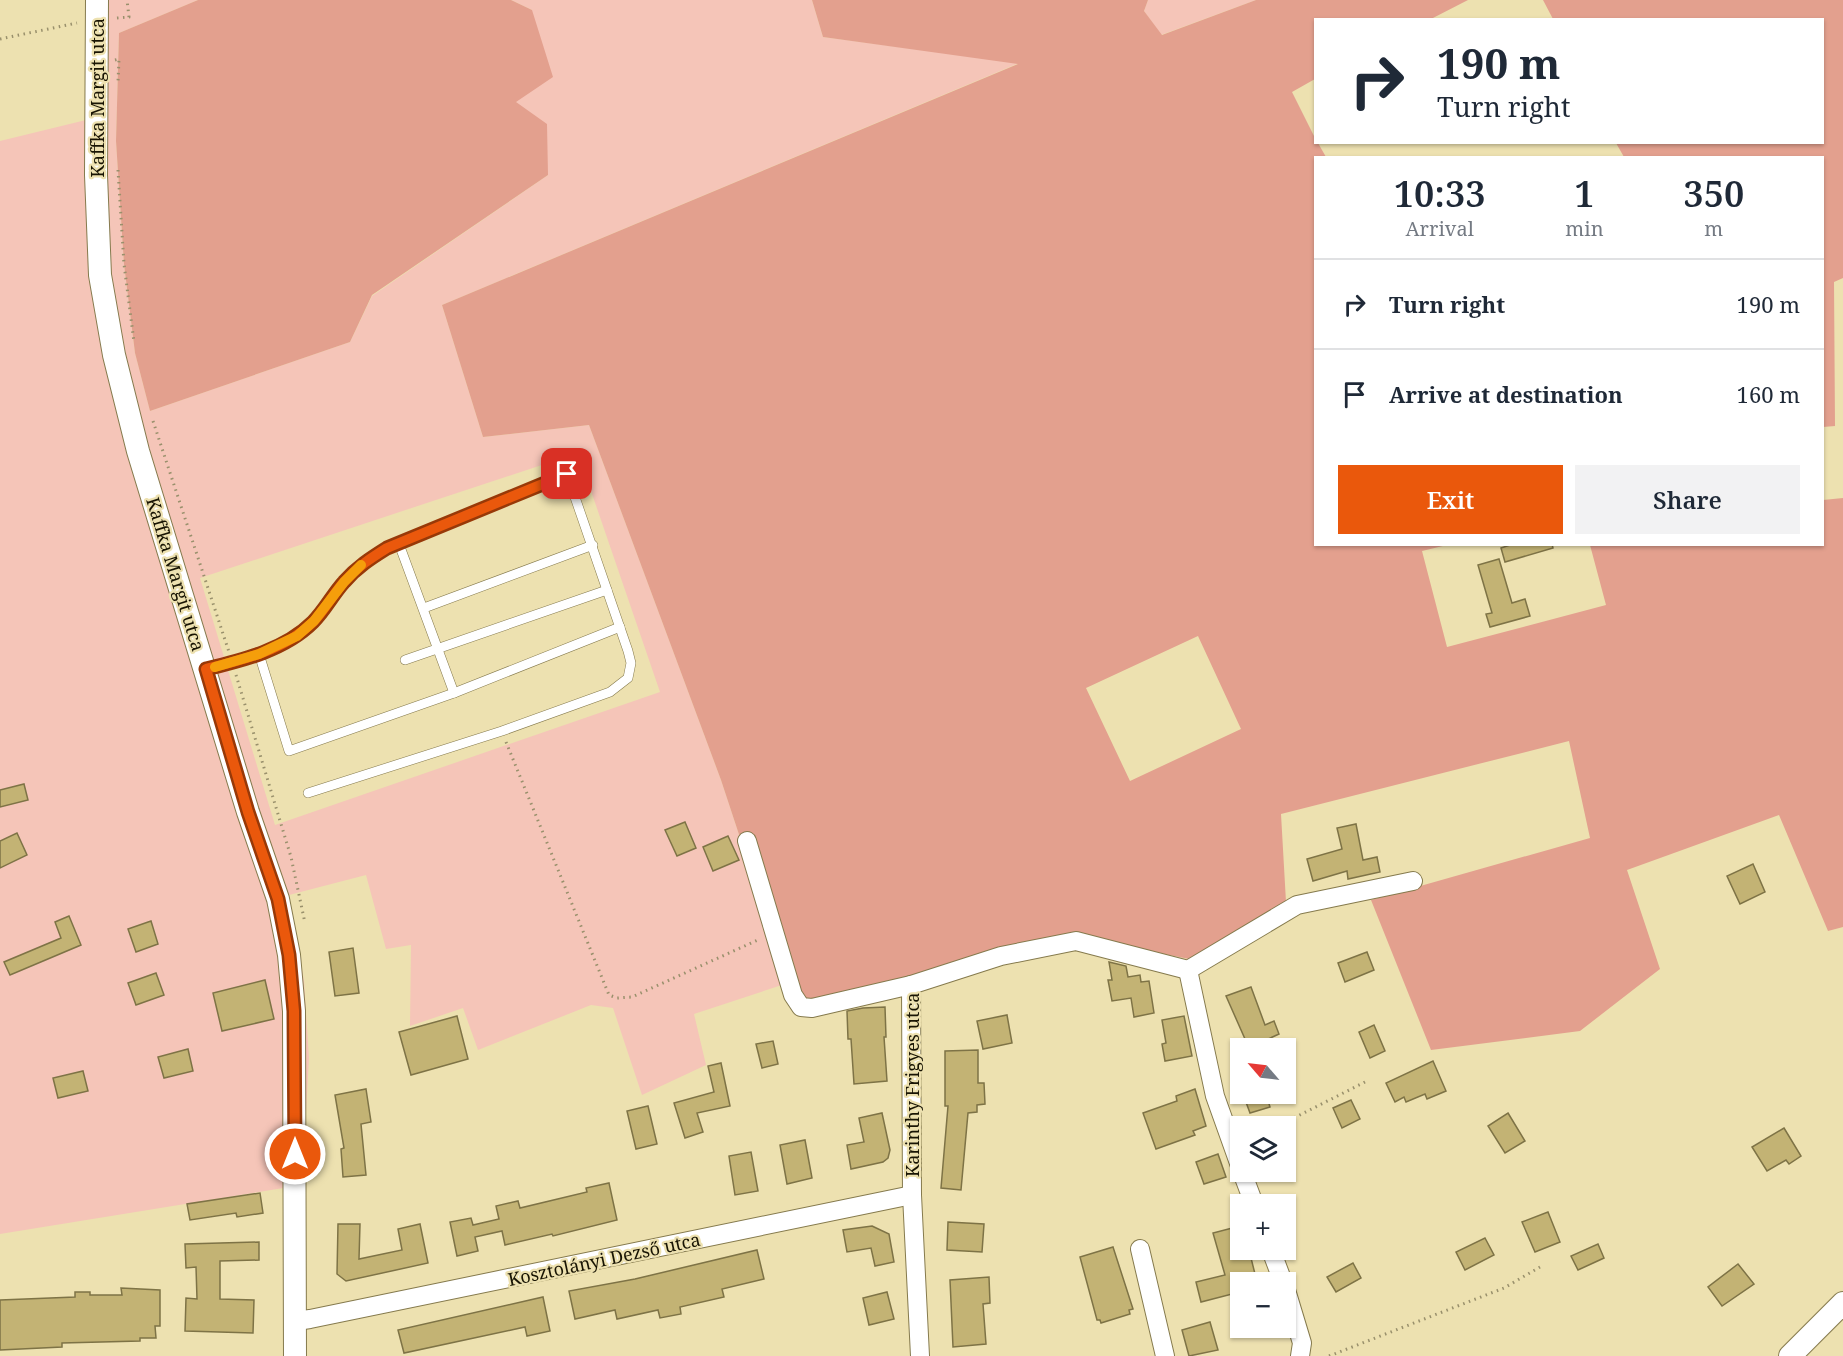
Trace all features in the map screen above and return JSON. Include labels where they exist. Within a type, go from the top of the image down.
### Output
[{"type":"street","name":"Kaffka Margit utca","points":[[97,9],[96,175],[100,275],[114,355],[138,451],[248,812],[278,899],[289,955],[294,1011],[295,1356]]},
{"type":"street","points":[[747,841],[793,995],[801,1007],[812,1008],[911,985]]},
{"type":"street","points":[[1230,1138],[1215,1096],[1188,970],[1297,905],[1413,881]]},
{"type":"street","name":"Karinthy Frigyes utca","points":[[920,1356],[912,1195],[911,985],[1000,956],[1076,941],[1188,970]]},
{"type":"street","name":"Kosztolányi Dezső utca","points":[[296,1321],[912,1195]]},
{"type":"street","points":[[1140,1249],[1165,1356]]},
{"type":"street","points":[[1790,1356],[1843,1303]]},
{"type":"street","points":[[1296,1323],[1302,1343],[1300,1356]]},
{"type":"lane","points":[[206,669],[259,654],[297,636],[314,621],[344,582],[365,561],[399,544],[567,474],[593,545],[631,663],[628,678],[610,692],[502,731],[308,793]]},
{"type":"lane","points":[[399,544],[454,693]]},
{"type":"lane","points":[[424,608],[593,545]]},
{"type":"lane","points":[[405,660],[607,590]]},
{"type":"lane","points":[[259,654],[289,751],[454,693],[620,627]]},
{"type":"path","points":[[0,39],[97,9]]},
{"type":"path","points":[[502,731],[609,995],[617,998],[632,997],[764,937]]},
{"type":"path","points":[[1296,1117],[1367,1081]]},
{"type":"path","points":[[1329,1356],[1504,1288],[1540,1267]]},
{"type":"shaded area","points":[[91,0],[198,0],[119,33],[116,141],[124,264],[135,353],[150,411],[350,342],[372,296],[548,175],[516,102],[532,10],[511,0],[812,0],[823,37],[1019,63],[442,305],[483,437],[589,425],[721,780],[788,983],[694,1014],[706,1065],[642,1095],[613,1008],[591,1005],[478,1050],[463,1008],[410,1026],[411,945],[386,949],[366,875],[289,895],[304,981],[309,1058],[302,1185],[0,1234],[0,141],[86,120]],"holes":[[[578,453],[660,692],[275,825],[200,578]]]},
{"type":"shaded area","points":[[198,0],[511,0],[532,10],[553,77],[516,102],[547,124],[548,175],[372,295],[350,342],[150,411],[135,353],[124,264],[116,141],[119,33]]},
{"type":"shaded area","points":[[812,0],[1148,0],[1144,11],[1162,35],[1256,0],[1468,0],[1433,18],[1314,18],[1314,80],[1292,92],[1314,136],[1314,144],[1319,144],[1325,156],[1314,156],[1314,546],[1443,546],[1422,551],[1447,647],[1606,605],[1590,546],[1824,546],[1824,500],[1843,498],[1843,927],[1828,931],[1779,815],[1627,870],[1660,969],[1580,1031],[1431,1050],[1371,900],[1590,838],[1569,741],[1281,814],[1286,902],[1189,959],[1070,935],[810,1002],[788,983],[721,780],[589,425],[483,437],[442,305],[1018,64],[823,37]],"holes":[[[1198,636],[1241,729],[1130,781],[1086,688]]]},
{"type":"shaded area","points":[[1148,0],[1256,0],[1161,35],[1144,11]]},
{"type":"shaded area","points":[[1543,0],[1843,0],[1843,278],[1834,282],[1835,426],[1824,427],[1824,156],[1623,156],[1617,144],[1824,144],[1824,18],[1552,18]]},
{"type":"building","points":[[1552,546],[1553,548],[1505,562],[1501,548]]},
{"type":"building","points":[[1499,559],[1512,603],[1525,599],[1530,616],[1490,627],[1486,614],[1492,613],[1478,565]]},
{"type":"building","points":[[24,784],[28,800],[0,807],[0,790]]},
{"type":"building","points":[[685,822],[696,848],[677,856],[665,830]]},
{"type":"building","points":[[1356,824],[1363,860],[1377,857],[1380,872],[1348,879],[1347,871],[1313,881],[1307,859],[1342,849],[1337,828]]},
{"type":"building","points":[[17,833],[27,855],[0,868],[0,841]]},
{"type":"building","points":[[728,836],[739,860],[713,871],[703,847]]},
{"type":"building","points":[[1753,864],[1765,892],[1740,904],[1727,876]]},
{"type":"building","points":[[69,916],[81,945],[10,975],[4,962],[61,938],[55,922]]},
{"type":"building","points":[[151,921],[158,944],[136,952],[128,929]]},
{"type":"building","points":[[353,948],[359,993],[335,996],[329,952]]},
{"type":"building","points":[[1367,952],[1374,970],[1345,982],[1338,963]]},
{"type":"building","points":[[1109,962],[1126,966],[1128,977],[1140,975],[1141,982],[1149,981],[1154,1013],[1134,1017],[1131,998],[1112,1001],[1108,980],[1112,980]]},
{"type":"building","points":[[156,973],[164,995],[136,1005],[128,983]]},
{"type":"building","points":[[265,980],[274,1019],[222,1031],[213,993]]},
{"type":"building","points":[[1251,987],[1265,1025],[1274,1021],[1279,1034],[1270,1038],[1245,1038],[1226,996]]},
{"type":"building","points":[[885,1007],[886,1037],[884,1037],[887,1081],[854,1084],[847,1011]]},
{"type":"building","points":[[1007,1015],[1012,1043],[983,1049],[977,1021]]},
{"type":"building","points":[[457,1016],[468,1059],[411,1075],[399,1032]]},
{"type":"building","points":[[1184,1016],[1192,1056],[1165,1061],[1162,1044],[1166,1043],[1162,1020]]},
{"type":"building","points":[[1374,1025],[1385,1051],[1370,1058],[1359,1032]]},
{"type":"building","points":[[773,1041],[778,1064],[762,1068],[756,1044]]},
{"type":"building","points":[[188,1049],[193,1071],[164,1078],[158,1057]]},
{"type":"building","points":[[978,1050],[978,1083],[984,1083],[985,1104],[977,1105],[977,1112],[968,1113],[961,1190],[941,1188],[948,1106],[945,1106],[945,1051]]},
{"type":"building","points":[[1433,1061],[1446,1091],[1427,1099],[1425,1094],[1406,1102],[1404,1097],[1395,1102],[1386,1083]]},
{"type":"building","points":[[721,1063],[730,1106],[697,1113],[703,1132],[685,1138],[674,1103],[714,1092],[708,1066]]},
{"type":"building","points":[[83,1071],[88,1091],[58,1098],[53,1078]]},
{"type":"building","points":[[366,1089],[371,1122],[361,1124],[366,1175],[343,1177],[341,1149],[344,1148],[335,1095]]},
{"type":"building","points":[[1195,1089],[1206,1126],[1193,1131],[1195,1135],[1156,1149],[1143,1113],[1177,1101],[1176,1096]]},
{"type":"building","points":[[1351,1100],[1360,1119],[1342,1128],[1333,1108]]},
{"type":"building","points":[[1247,1104],[1269,1104],[1270,1107],[1250,1113]]},
{"type":"building","points":[[648,1106],[657,1144],[636,1149],[627,1111]]},
{"type":"building","points":[[882,1113],[890,1150],[888,1158],[883,1162],[851,1169],[847,1145],[864,1142],[859,1118]]},
{"type":"building","points":[[1508,1113],[1525,1141],[1505,1153],[1488,1126]]},
{"type":"building","points":[[1784,1128],[1801,1156],[1789,1164],[1786,1160],[1767,1171],[1752,1147]]},
{"type":"building","points":[[805,1140],[812,1178],[787,1184],[780,1145]]},
{"type":"building","points":[[751,1152],[758,1191],[735,1195],[729,1156]]},
{"type":"building","points":[[1218,1154],[1226,1177],[1204,1184],[1196,1162]]},
{"type":"building","points":[[609,1183],[617,1220],[505,1245],[502,1231],[475,1237],[478,1251],[457,1256],[450,1222],[471,1218],[473,1225],[499,1219],[496,1206],[518,1201],[520,1208],[587,1192],[586,1188]]},
{"type":"building","points":[[260,1193],[263,1213],[237,1217],[236,1213],[190,1220],[187,1204]]},
{"type":"building","points":[[1548,1212],[1560,1242],[1535,1252],[1522,1222]]},
{"type":"building","points":[[948,1222],[984,1224],[982,1252],[947,1250]]},
{"type":"building","points":[[338,1224],[360,1224],[359,1259],[402,1250],[398,1229],[420,1224],[428,1263],[346,1281],[337,1274]]},
{"type":"building","points":[[872,1226],[889,1234],[894,1262],[875,1266],[871,1248],[847,1252],[843,1230]]},
{"type":"building","points":[[1230,1229],[1230,1260],[1252,1260],[1254,1272],[1230,1272],[1230,1295],[1201,1302],[1196,1282],[1225,1275],[1213,1233]]},
{"type":"building","points":[[1485,1238],[1494,1255],[1465,1270],[1456,1252]]},
{"type":"building","points":[[259,1242],[259,1260],[220,1261],[220,1299],[254,1300],[253,1333],[185,1331],[186,1298],[197,1299],[196,1267],[186,1268],[185,1244]]},
{"type":"building","points":[[1598,1244],[1604,1258],[1578,1270],[1571,1256]]},
{"type":"building","points":[[1113,1247],[1133,1309],[1129,1310],[1130,1314],[1101,1323],[1097,1320],[1080,1257]]},
{"type":"building","points":[[757,1250],[764,1279],[722,1289],[724,1297],[680,1307],[681,1314],[660,1318],[658,1310],[617,1319],[615,1310],[575,1319],[569,1291],[635,1279]]},
{"type":"building","points":[[1353,1263],[1361,1278],[1336,1292],[1327,1277]]},
{"type":"building","points":[[1738,1264],[1754,1284],[1722,1306],[1708,1287]]},
{"type":"building","points":[[989,1277],[990,1303],[983,1304],[986,1344],[953,1347],[950,1280]]},
{"type":"building","points":[[121,1288],[160,1290],[160,1326],[155,1326],[156,1338],[140,1338],[140,1341],[62,1343],[62,1347],[0,1350],[0,1300],[75,1297],[75,1292],[90,1292],[90,1295],[122,1295]]},
{"type":"building","points":[[887,1292],[894,1319],[869,1325],[863,1298]]},
{"type":"building","points":[[543,1297],[550,1331],[527,1336],[525,1327],[404,1353],[398,1330]]},
{"type":"building","points":[[1210,1322],[1218,1350],[1189,1356],[1182,1330]]},
{"type":"slow traffic","points":[[215,667],[259,654],[297,636],[314,621],[344,582],[361,565]]},
{"type":"route","points":[[295,1154],[294,1011],[289,955],[278,899],[248,812],[206,669],[259,654],[297,636],[314,621],[344,582],[365,561],[387,548],[567,474]]}]
